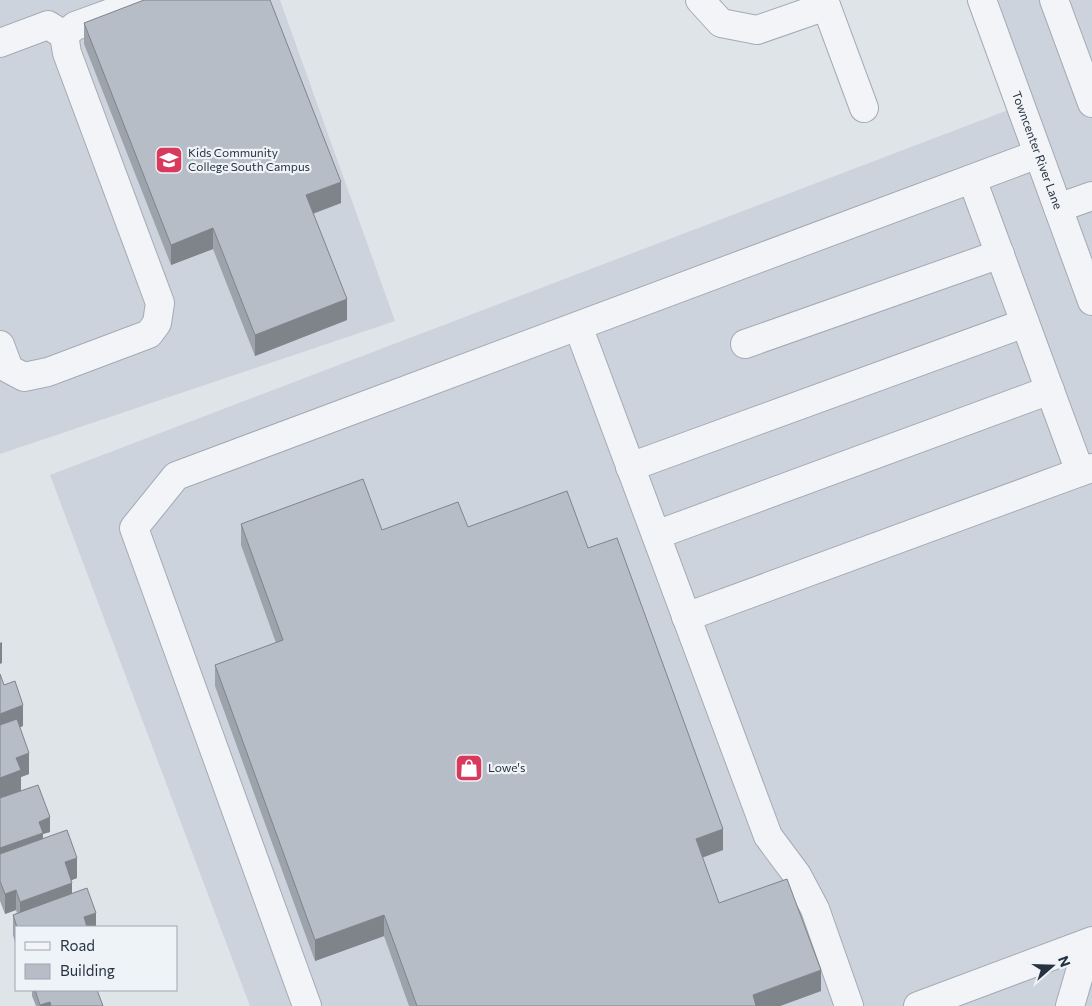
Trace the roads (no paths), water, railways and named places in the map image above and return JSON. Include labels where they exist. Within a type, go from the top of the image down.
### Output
[{"type":"street","points":[[64,35],[75,26],[146,0]]},
{"type":"street","points":[[700,0],[721,23],[757,30],[825,3],[864,108]]},
{"type":"street","name":"Towncenter River Lane","points":[[982,0],[1092,301]]},
{"type":"street","points":[[1054,0],[1083,49],[1092,103]]},
{"type":"street","points":[[0,43],[48,25],[64,35],[67,53],[160,303],[157,323],[148,334],[48,372],[24,378],[9,369],[0,344]]},
{"type":"street","points":[[307,1006],[134,528],[176,476],[1038,154]]},
{"type":"street","points":[[686,617],[1086,470],[1050,390],[972,179]]},
{"type":"street","points":[[1058,208],[1092,196]]},
{"type":"street","points":[[745,344],[1000,254]]},
{"type":"street","points":[[630,467],[1025,323]]},
{"type":"street","points":[[578,326],[768,836],[797,875],[815,909],[849,1006]]},
{"type":"street","points":[[656,535],[1050,390]]},
{"type":"street","points":[[918,1006],[1092,942]]},
{"type":"street","points":[[1070,1006],[1084,958],[1092,942]]},
{"type":"place","name":"Kids Community College South Campus","points":[[169,160]]},
{"type":"place","name":"Lowe's","points":[[469,768]]}]
